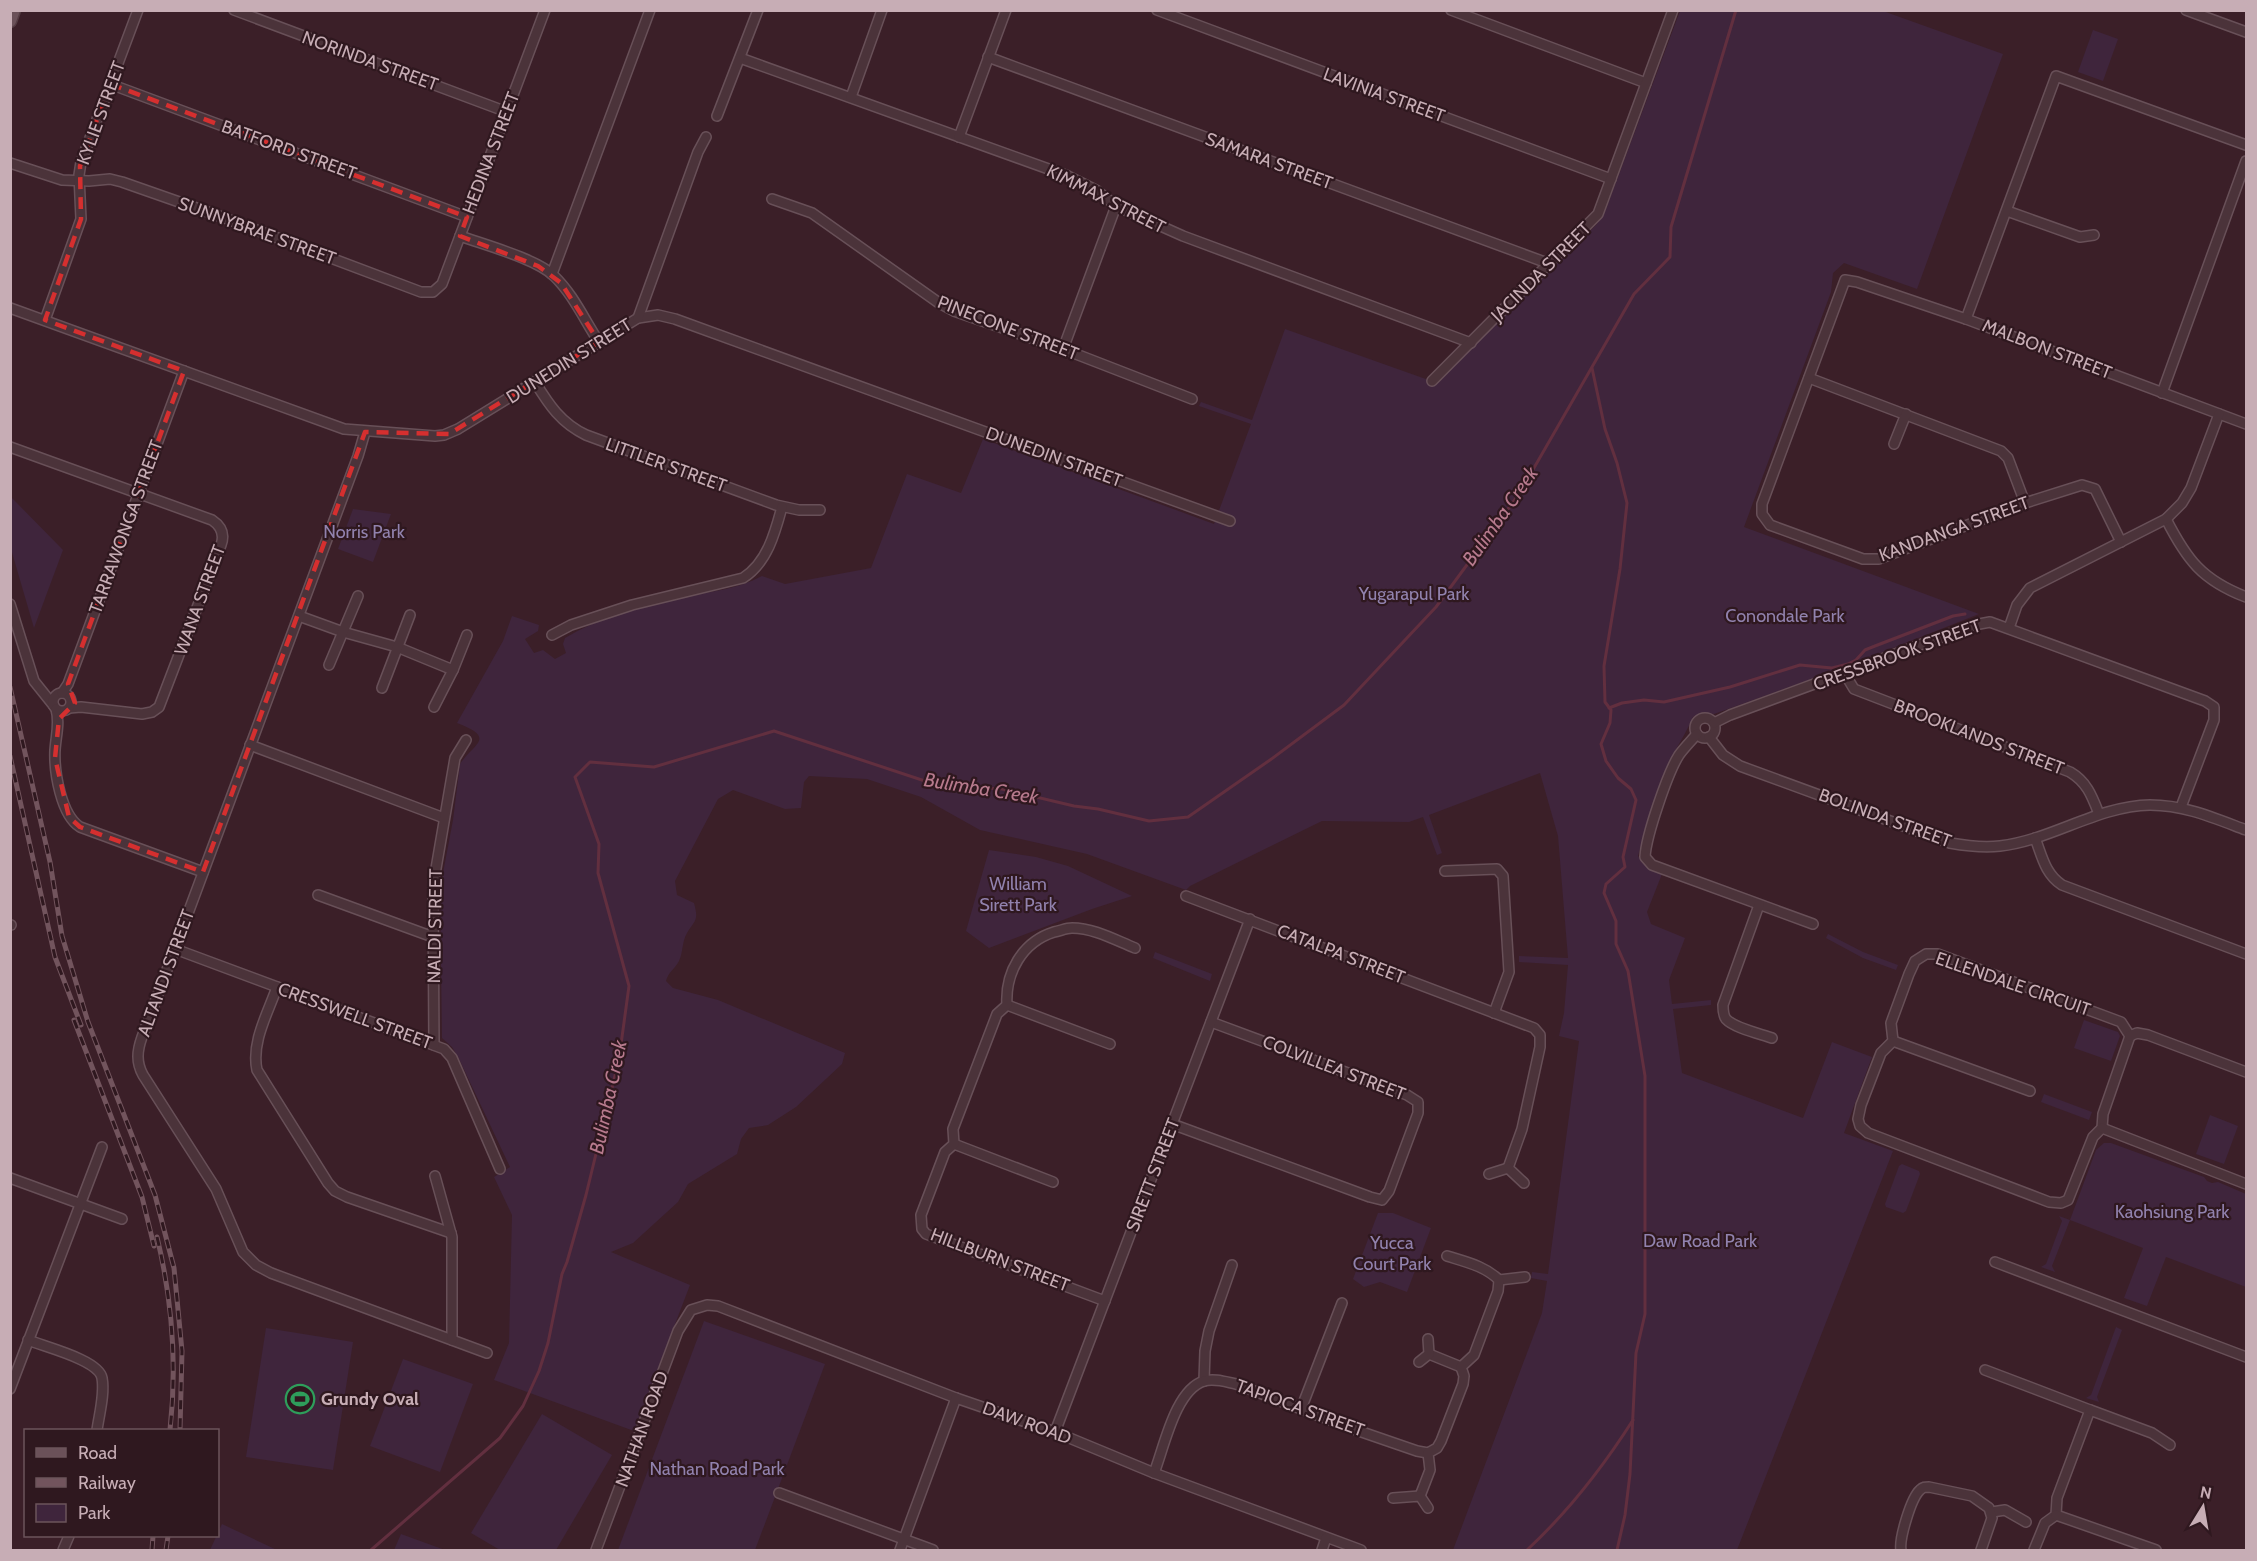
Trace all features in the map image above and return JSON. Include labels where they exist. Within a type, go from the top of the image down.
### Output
[{"type":"main road","points":[[10,21],[14,10]]},
{"type":"street","name":"KYLIE STREET","points":[[45,320],[81,219],[81,162],[138,10]]},
{"type":"street","name":"NORINDA STREET","points":[[234,10],[507,112]]},
{"type":"street","name":"HEDINA STREET","points":[[433,292],[442,284],[544,10]]},
{"type":"street","points":[[552,274],[650,10]]},
{"type":"street","points":[[717,116],[758,10]]},
{"type":"street","points":[[851,97],[882,10]]},
{"type":"street","points":[[959,137],[1006,10]]},
{"type":"street","name":"LAVINIA STREET","points":[[1157,10],[1611,178]]},
{"type":"street","points":[[1451,10],[1646,82]]},
{"type":"street","name":"JACINDA STREET","points":[[1432,381],[1598,214],[1673,10]]},
{"type":"street","points":[[2186,10],[2247,32]]},
{"type":"street","name":"KIMMAX STREET","points":[[740,57],[1068,176],[1096,190],[1116,206],[1183,236],[1471,343]]},
{"type":"street","name":"SAMARA STREET","points":[[988,57],[1550,264]]},
{"type":"street","points":[[1966,319],[2056,76],[2247,145]]},
{"type":"street","name":"BATFORD STREET","points":[[110,84],[467,217]]},
{"type":"street","points":[[638,318],[698,152],[706,137]]},
{"type":"street","points":[[2162,393],[2247,161]]},
{"type":"street","name":"SUNNYBRAE STREET","points":[[10,163],[55,178],[104,179],[122,182],[421,292],[433,292]]},
{"type":"street","name":"PINECONE STREET","points":[[772,199],[812,213],[939,303],[1192,399]]},
{"type":"street","points":[[1063,350],[1116,206]]},
{"type":"street","points":[[2007,211],[2080,237],[2094,234]]},
{"type":"street","points":[[460,236],[538,266],[552,274],[561,283],[598,342]]},
{"type":"street","name":"MALBON STREET","points":[[1809,378],[1845,280],[1966,319],[2247,424]]},
{"type":"street","name":"DUNEDIN STREET","points":[[10,308],[335,426],[365,432],[435,436],[449,434],[638,318],[658,315],[675,319],[1230,521]]},
{"type":"street","name":"TARRAWONGA STREET","points":[[61,701],[184,371]]},
{"type":"street","points":[[1809,378],[2001,451],[2008,458],[2025,503]]},
{"type":"street","name":"KANDANGA STREET","points":[[1809,378],[1762,504],[1762,514],[1770,525],[1863,559],[1879,560],[2025,503],[2082,485],[2095,489],[2121,542]]},
{"type":"street","name":"LITTLER STREET","points":[[535,382],[557,416],[577,431],[782,507],[820,510]]},
{"type":"street","points":[[1894,444],[1906,414]]},
{"type":"street","points":[[2009,628],[2022,596],[2030,588],[2166,519],[2182,503],[2191,488],[2219,414]]},
{"type":"street","name":"ALTANDI STREET","points":[[365,432],[138,1048],[138,1063],[143,1075],[216,1190],[243,1252],[256,1265],[271,1273],[487,1353]]},
{"type":"street","name":"WANA STREET","points":[[10,447],[215,522],[222,531],[222,542],[159,707],[152,712],[142,714],[81,707],[61,701]]},
{"type":"street","points":[[552,634],[571,625],[632,605],[743,578],[763,559],[782,507]]},
{"type":"street","points":[[2166,519],[2182,551],[2198,569],[2214,582],[2247,597]]},
{"type":"street","points":[[329,665],[358,596]]},
{"type":"street","points":[[10,604],[34,681],[61,701],[56,765],[64,807],[73,822],[80,827],[203,872]]},
{"type":"street","points":[[382,688],[410,615]]},
{"type":"street","points":[[298,616],[343,632],[397,647],[453,669]]},
{"type":"street","name":"CRESSBROOK STREET","points":[[1714,723],[1730,715],[1974,625],[1990,622],[2205,701],[2214,707],[2214,720],[2181,807]]},
{"type":"street","points":[[434,708],[467,635]]},
{"type":"street","name":"BROOKLANDS STREET","points":[[1845,674],[1854,689],[2070,772],[2088,787],[2099,814]]},
{"type":"street","points":[[1707,718],[1714,723],[1714,731],[1709,737],[1704,738],[1697,734],[1695,726],[1700,720],[1707,718]]},
{"type":"street","points":[[1697,734],[1678,756],[1668,777],[1647,842],[1645,857],[1652,865],[1813,924]]},
{"type":"street","name":"BOLINDA STREET","points":[[1709,737],[1723,755],[1740,766],[1950,843],[1985,847],[2003,846],[2035,838],[2099,814],[2135,807],[2181,807],[2247,830]]},
{"type":"street","name":"NALDI STREET","points":[[434,1045],[433,886],[455,758],[466,740]]},
{"type":"street","points":[[250,745],[444,818]]},
{"type":"street","points":[[2035,838],[2046,870],[2052,879],[2062,885],[2247,954]]},
{"type":"street","points":[[1445,871],[1488,868],[1497,869],[1503,876],[1509,972],[1494,1013]]},
{"type":"street","points":[[318,895],[433,937]]},
{"type":"street","name":"CATALPA STREET","points":[[1186,896],[1534,1028],[1540,1035],[1540,1047],[1526,1113],[1508,1168]]},
{"type":"street","points":[[1759,905],[1723,1005],[1723,1015],[1727,1021],[1735,1025],[1772,1038]]},
{"type":"street","name":"SIRETT STREET","points":[[1055,1432],[1250,919]]},
{"type":"street","name":"HILLBURN STREET","points":[[1105,1300],[926,1234],[922,1229],[921,1215],[945,1152],[954,1144],[953,1129],[997,1014],[1007,1005],[1006,990],[1016,963],[1027,946],[1046,935],[1070,928],[1089,930],[1135,948]]},
{"type":"street","name":"CRESSWELL STREET","points":[[175,949],[447,1051],[500,1169]]},
{"type":"street","name":"ELLENDALE CIRCUIT","points":[[1893,1041],[1891,1023],[1909,974],[1915,961],[1926,954],[1938,954],[2121,1022],[2130,1036]]},
{"type":"street","points":[[277,987],[256,1043],[257,1070],[328,1183],[335,1191],[346,1197],[452,1233]]},
{"type":"street","points":[[1007,1005],[1110,1044]]},
{"type":"street","name":"COLVILLEA STREET","points":[[1172,1124],[1382,1200],[1389,1191],[1419,1113],[1418,1102],[1407,1095],[1211,1022]]},
{"type":"street","points":[[2030,1091],[1893,1041],[1881,1053],[1858,1119],[1860,1126],[1868,1133],[2054,1203],[2068,1200],[2093,1137],[2102,1128],[2103,1114],[2130,1036],[2137,1033],[2148,1035],[2247,1072]]},
{"type":"street","points":[[2102,1128],[2247,1184]]},
{"type":"street","points":[[954,1144],[1053,1182]]},
{"type":"street","points":[[10,1389],[102,1147]]},
{"type":"street","points":[[1489,1174],[1508,1168],[1524,1183]]},
{"type":"street","points":[[435,1176],[452,1233],[452,1340]]},
{"type":"street","points":[[10,1178],[122,1219]]},
{"type":"street","points":[[1447,1256],[1483,1267],[1499,1280],[1524,1277]]},
{"type":"street","points":[[1995,1262],[2247,1357]]},
{"type":"street","points":[[1154,1473],[1185,1395],[1204,1381],[1205,1351],[1209,1330],[1232,1265]]},
{"type":"street","points":[[1461,1367],[1474,1355],[1498,1291],[1499,1280]]},
{"type":"street","points":[[1301,1409],[1342,1303]]},
{"type":"street","name":"DAW ROAD","points":[[691,1310],[707,1305],[718,1306],[956,1398],[1055,1432],[1154,1473],[1360,1551]]},
{"type":"street","name":"NATHAN ROAD","points":[[596,1551],[678,1331],[691,1310]]},
{"type":"street","points":[[1428,1339],[1429,1354]]},
{"type":"street","points":[[28,1340],[90,1363],[100,1371],[103,1380],[97,1429]]},
{"type":"street","points":[[1420,1496],[1430,1470],[1428,1453],[1437,1448],[1442,1441],[1464,1376],[1461,1367],[1429,1354]]},
{"type":"street","points":[[1419,1362],[1429,1354]]},
{"type":"street","points":[[1985,1370],[2152,1433],[2170,1445]]},
{"type":"street","name":"TAPIOCA STREET","points":[[1204,1381],[1219,1380],[1236,1384],[1417,1451],[1428,1453]]},
{"type":"street","points":[[900,1551],[956,1398]]},
{"type":"street","points":[[2056,1515],[2057,1498],[2090,1410]]},
{"type":"street","points":[[1901,1551],[1900,1537],[1916,1496],[1924,1488],[1941,1489],[1972,1496],[1986,1503],[1992,1512],[1981,1551]]},
{"type":"street","points":[[779,1493],[933,1551]]},
{"type":"street","points":[[1393,1498],[1420,1496]]},
{"type":"street","points":[[1420,1496],[1428,1508]]},
{"type":"street","points":[[1992,1512],[2005,1510],[2026,1522]]},
{"type":"street","points":[[2034,1551],[2045,1523],[2056,1515],[2156,1551]]},
{"type":"street","points":[[63,1551],[69,1537]]},
{"type":"street","points":[[1322,1551],[1326,1538]]},
{"type":"highlighted area","points":[[110,84],[467,217],[460,236],[538,266],[561,283],[599,342],[449,434],[365,432],[203,872],[80,827],[69,817],[55,758],[59,719],[75,703],[68,684],[184,371],[45,320],[81,219],[80,166]]},
{"type":"green space","name":"Yugarapul Park","points":[[1680,11],[1883,11],[2003,54],[1917,289],[1844,263],[1833,273],[1831,292],[1744,527],[1979,614],[1837,670],[1714,714],[1702,713],[1693,717],[1665,771],[1638,856],[1650,870],[1662,874],[1647,912],[1651,924],[1685,938],[1669,980],[1672,1004],[1711,1000],[1711,1005],[1673,1009],[1682,1073],[1803,1118],[1832,1042],[1872,1057],[1844,1133],[1893,1151],[1737,1550],[1453,1550],[1542,1313],[1547,1281],[1531,1278],[1532,1272],[1548,1274],[1579,1041],[1559,1036],[1564,1013],[1568,965],[1519,962],[1519,956],[1568,958],[1558,836],[1540,773],[1429,815],[1442,853],[1437,855],[1423,817],[1409,822],[1322,821],[1186,890],[1087,854],[980,830],[921,797],[867,779],[809,776],[804,782],[801,808],[785,809],[733,790],[718,799],[675,881],[677,895],[694,903],[696,917],[685,936],[679,961],[666,981],[673,988],[718,1000],[845,1053],[842,1064],[796,1107],[768,1125],[749,1128],[741,1139],[737,1154],[688,1184],[678,1202],[633,1243],[611,1252],[690,1285],[634,1431],[494,1380],[509,1343],[512,1215],[494,1177],[510,1167],[459,1059],[452,1047],[442,1038],[440,889],[453,820],[460,764],[479,741],[476,733],[457,723],[503,641],[512,616],[539,625],[538,631],[525,639],[534,653],[543,650],[555,659],[566,653],[563,644],[565,638],[606,618],[635,608],[732,588],[762,576],[785,584],[871,568],[907,474],[961,493],[983,439],[1214,524],[1251,424],[1199,406],[1201,402],[1252,420],[1285,329],[1437,383],[1597,224],[1606,209]]},
{"type":"green space","points":[[2093,30],[2118,39],[2103,81],[2078,72]]},
{"type":"green space","points":[[10,496],[63,550],[34,628],[11,549]]},
{"type":"green space","name":"Norris Park","points":[[353,509],[391,514],[373,562],[338,549]]},
{"type":"green space","name":"William Sirett Park","points":[[989,850],[1036,857],[1068,866],[1132,896],[989,948],[966,931]]},
{"type":"green space","points":[[1828,934],[1863,952],[1898,965],[1896,970],[1863,958],[1826,938]]},
{"type":"green space","points":[[1155,952],[1212,974],[1210,981],[1153,958]]},
{"type":"green space","points":[[2084,1020],[2118,1032],[2120,1036],[2111,1061],[2074,1048]]},
{"type":"green space","points":[[2044,1094],[2092,1112],[2089,1120],[2041,1102]]},
{"type":"green space","points":[[2210,1115],[2238,1126],[2224,1164],[2196,1154]]},
{"type":"green space","name":"Kaohsiung Park","points":[[2104,1143],[2111,1143],[2204,1177],[2212,1183],[2218,1182],[2246,1194],[2246,1287],[2166,1257],[2147,1306],[2124,1298],[2143,1248],[2070,1220],[2096,1150]]},
{"type":"green space","points":[[1902,1164],[1919,1171],[1920,1174],[1906,1211],[1903,1213],[1886,1207],[1885,1204],[1899,1166]]},
{"type":"green space","name":"Yucca Court Park","points":[[1378,1213],[1393,1213],[1431,1228],[1407,1292],[1380,1282],[1364,1287],[1353,1279]]},
{"type":"green space","points":[[2059,1216],[2070,1220],[2052,1266],[2055,1272],[2041,1267],[2046,1264],[2062,1221]]},
{"type":"green space","name":"Nathan Road Park","points":[[704,1321],[825,1364],[755,1550],[618,1550]]},
{"type":"green space","points":[[2116,1327],[2122,1330],[2097,1397],[2099,1402],[2086,1398],[2091,1395]]},
{"type":"green space","name":"Grundy Oval","points":[[266,1328],[353,1342],[333,1470],[246,1457]]},
{"type":"green space","points":[[403,1359],[473,1384],[440,1472],[370,1446]]},
{"type":"green space","points":[[542,1414],[612,1455],[556,1550],[500,1550],[471,1533]]},
{"type":"green space","points":[[222,1524],[277,1550],[210,1550],[216,1537],[219,1537]]},
{"type":"green space","points":[[401,1534],[445,1550],[394,1550]]},
{"type":"waterway","name":"Bulimba Creek","points":[[371,1550],[500,1438],[523,1406],[539,1371],[548,1343],[562,1274],[586,1195],[619,1059],[629,986],[598,873],[599,844],[575,777],[590,762],[654,767],[774,731],[940,786],[1002,789],[1149,821],[1188,817],[1344,705],[1436,607],[1519,494],[1634,294],[1670,257],[1671,227],[1736,10]]},
{"type":"waterway","points":[[1592,368],[1605,429],[1617,463],[1627,503],[1620,569],[1604,666],[1605,702],[1611,710],[1610,723],[1601,744],[1606,761],[1618,778],[1631,789],[1636,800],[1623,857],[1625,867],[1606,884],[1604,893],[1616,921],[1616,944],[1628,971],[1645,1076],[1645,1314],[1636,1353],[1630,1474],[1625,1515],[1617,1550]]},
{"type":"waterway","points":[[1609,708],[1622,703],[1644,700],[1664,702],[1730,687],[1800,665],[1832,668],[1848,664],[1856,660],[1865,650],[1953,616],[1965,614]]},
{"type":"waterway","points":[[1527,1550],[1584,1488],[1610,1455],[1633,1420]]},
{"type":"railway","points":[[10,687],[50,862],[62,936],[88,1022],[155,1195],[174,1268],[182,1351],[180,1429]]},
{"type":"railway","points":[[10,756],[55,957],[81,1025]]},
{"type":"railway","points":[[74,1020],[142,1197],[154,1246]]},
{"type":"railway","points":[[157,1237],[172,1333],[173,1382],[170,1429]]},
{"type":"railway","points":[[152,1550],[153,1537]]},
{"type":"railway","points":[[166,1550],[168,1537]]},
{"type":"place","name":"Grundy Oval","points":[[300,1399]]},
{"type":"park label","name":"Conondale Park","points":[[1785,616]]},
{"type":"park label","name":"Daw Road Park","points":[[1700,1241]]}]
